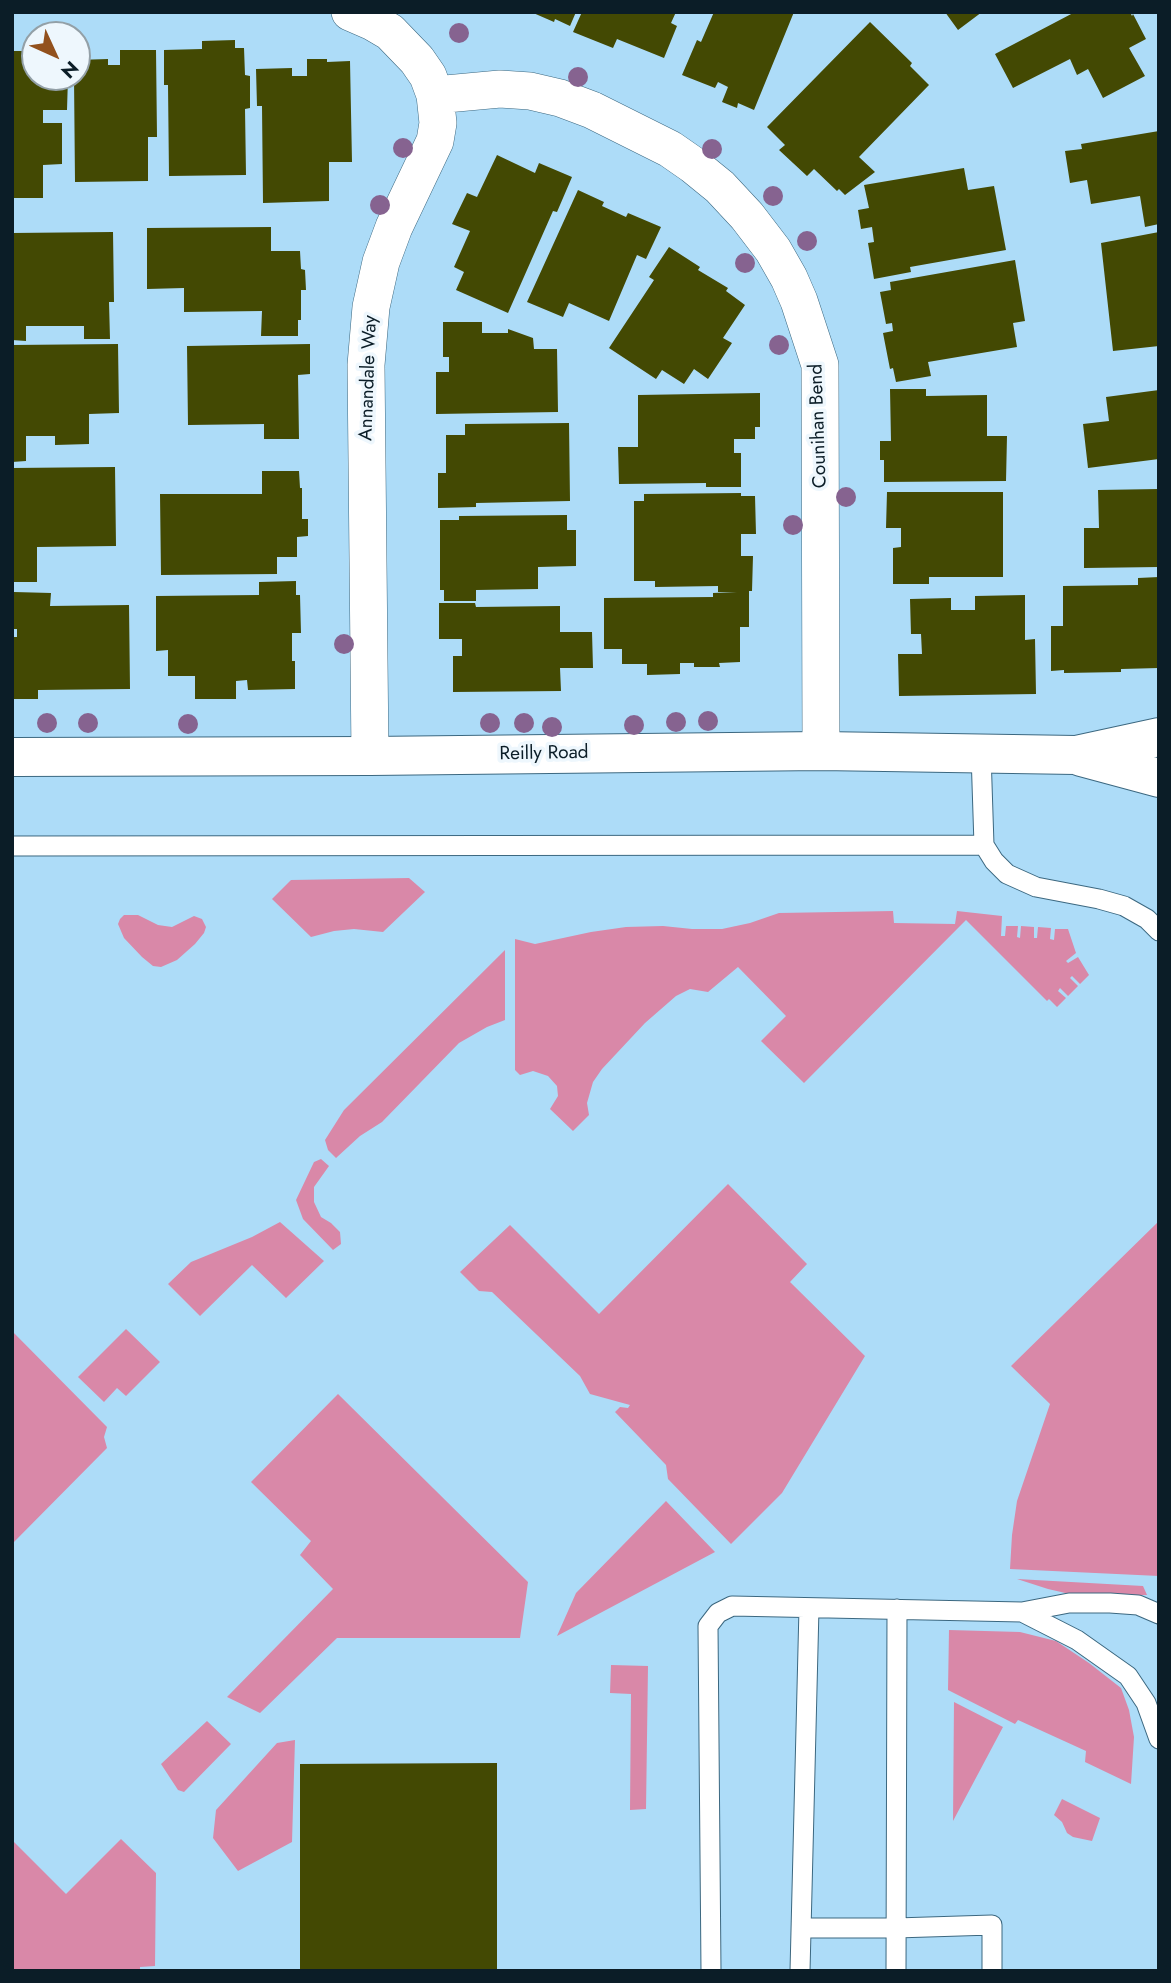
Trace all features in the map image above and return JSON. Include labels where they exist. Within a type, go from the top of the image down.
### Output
[{"type":"street","name":"Annandale Way","points":[[350,12],[390,32],[404,45],[428,76],[435,95],[439,123],[435,141],[394,227],[381,262],[371,307],[366,365],[370,756]]},
{"type":"street","name":"Counihan Bend","points":[[435,95],[500,89],[530,91],[592,110],[670,149],[693,165],[747,216],[773,250],[799,302],[820,365],[821,751]]},
{"type":"street","name":"Reilly Road","points":[[12,757],[821,751],[1076,755],[1159,737]]},
{"type":"street","name":"Reilly Road","points":[[1076,755],[1159,778]]},
{"type":"lane","points":[[981,753],[984,845],[994,861],[1007,874],[1036,887],[1124,906],[1147,919],[1159,931]]},
{"type":"lane","points":[[12,846],[984,845]]},
{"type":"lane","points":[[711,1971],[708,1626],[718,1613],[732,1606],[1022,1612],[1069,1604],[1110,1603],[1138,1605],[1159,1614]]},
{"type":"lane","points":[[800,1971],[809,1608]]},
{"type":"lane","points":[[896,1971],[897,1609]]},
{"type":"lane","points":[[1022,1612],[1077,1640],[1128,1676],[1146,1703],[1159,1739]]},
{"type":"lane","points":[[801,1928],[992,1925],[992,1971]]},
{"type":"shaded area","points":[[409,878],[425,892],[383,932],[354,929],[311,937],[272,899],[291,880]]},
{"type":"shaded area","points":[[893,911],[894,923],[955,924],[957,911],[1002,916],[1001,936],[1005,936],[1006,926],[1018,926],[1017,937],[1020,938],[1021,926],[1034,927],[1034,938],[1037,938],[1038,927],[1051,928],[1050,939],[1054,940],[1055,929],[1068,929],[1076,953],[1066,961],[1068,963],[1078,957],[1089,975],[1080,984],[1072,976],[1070,978],[1078,986],[1068,996],[1060,988],[1058,991],[1066,998],[1057,1007],[1049,999],[1047,1001],[966,920],[804,1083],[761,1041],[786,1016],[738,967],[708,992],[690,989],[676,996],[645,1023],[593,1082],[587,1103],[589,1115],[573,1131],[550,1109],[558,1096],[557,1086],[548,1076],[533,1071],[520,1075],[515,1070],[515,939],[535,944],[626,927],[722,929],[779,913]]},
{"type":"shaded area","points":[[124,915],[138,915],[158,925],[172,927],[194,916],[202,919],[206,927],[195,944],[177,960],[161,967],[153,966],[124,938],[118,924]]},
{"type":"shaded area","points":[[505,950],[505,1020],[459,1043],[382,1122],[360,1136],[336,1158],[328,1150],[325,1140],[344,1110]]},
{"type":"shaded area","points":[[321,1159],[329,1166],[314,1187],[314,1202],[321,1217],[340,1232],[341,1244],[333,1250],[303,1219],[296,1200],[314,1162]]},
{"type":"shaded area","points":[[728,1184],[807,1264],[790,1282],[865,1356],[782,1493],[731,1544],[668,1479],[666,1465],[615,1412],[620,1407],[628,1408],[630,1405],[590,1394],[580,1376],[492,1292],[479,1291],[460,1272],[510,1225],[599,1314]]},
{"type":"shaded area","points":[[1159,1221],[1159,1576],[1010,1569],[1017,1501],[1050,1404],[1011,1366]]},
{"type":"shaded area","points":[[280,1222],[324,1261],[286,1298],[252,1265],[200,1316],[168,1284],[191,1262],[252,1237]]},
{"type":"shaded area","points":[[126,1329],[160,1362],[126,1396],[117,1388],[104,1402],[78,1377]]},
{"type":"shaded area","points":[[12,1331],[107,1427],[104,1437],[107,1448],[12,1544]]},
{"type":"shaded area","points":[[338,1394],[528,1582],[520,1638],[337,1638],[260,1713],[227,1697],[333,1589],[300,1555],[311,1541],[251,1482]]},
{"type":"shaded area","points":[[666,1501],[715,1552],[557,1636],[576,1593]]},
{"type":"shaded area","points":[[1017,1579],[1143,1586],[1147,1595],[1074,1595]]},
{"type":"shaded area","points":[[949,1630],[1020,1632],[1056,1641],[1121,1688],[1134,1737],[1131,1784],[1085,1762],[1086,1751],[1018,1720],[1015,1724],[948,1690]]},
{"type":"shaded area","points":[[611,1665],[648,1666],[646,1809],[630,1810],[631,1694],[610,1693]]},
{"type":"shaded area","points":[[954,1702],[1003,1727],[953,1821]]},
{"type":"shaded area","points":[[207,1721],[231,1744],[184,1792],[178,1790],[161,1764]]},
{"type":"shaded area","points":[[295,1740],[292,1842],[238,1871],[213,1838],[216,1810],[277,1743]]},
{"type":"shaded area","points":[[1062,1799],[1100,1818],[1092,1841],[1067,1833],[1062,1822],[1054,1815]]},
{"type":"shaded area","points":[[121,1839],[156,1873],[155,1966],[140,1967],[140,1971],[12,1971],[12,1840],[66,1894]]},
{"type":"building","points":[[531,12],[576,12],[570,26]]},
{"type":"building","points":[[582,12],[676,12],[671,23],[677,26],[664,58],[617,39],[613,48],[573,32]]},
{"type":"building","points":[[714,12],[794,12],[754,110],[738,103],[737,108],[722,102],[728,87],[718,82],[715,88],[682,75],[697,40],[701,42]]},
{"type":"building","points":[[945,12],[982,12],[958,30]]},
{"type":"building","points":[[1075,12],[1133,14],[1146,39],[1129,48],[1145,76],[1103,98],[1088,69],[1077,75],[1070,59],[1013,88],[995,54]]},
{"type":"building","points":[[870,22],[912,63],[910,66],[929,85],[859,157],[875,172],[845,195],[814,169],[807,176],[779,150],[785,145],[767,127]]},
{"type":"building","points":[[235,40],[235,48],[244,48],[245,75],[250,76],[250,108],[245,109],[246,175],[169,176],[168,85],[164,85],[164,50],[202,49],[202,41]]},
{"type":"building","points":[[120,50],[156,50],[157,137],[148,137],[148,181],[75,182],[74,91],[91,91],[91,60],[108,59],[108,65],[120,65]]},
{"type":"building","points":[[12,51],[21,51],[21,91],[68,91],[67,110],[43,110],[43,123],[62,123],[62,164],[43,165],[43,198],[12,198]]},
{"type":"building","points":[[307,59],[350,61],[352,162],[329,162],[329,201],[263,203],[262,106],[257,106],[256,69],[292,68],[292,76],[307,76]]},
{"type":"building","points":[[1159,131],[1159,224],[1145,227],[1140,196],[1091,204],[1087,180],[1070,183],[1065,151],[1082,149],[1081,144]]},
{"type":"building","points":[[497,155],[535,173],[539,163],[572,177],[557,212],[553,211],[508,313],[456,290],[464,272],[454,267],[470,231],[452,224],[467,193],[477,197]]},
{"type":"building","points":[[964,168],[968,190],[994,186],[1006,250],[910,267],[911,272],[874,279],[868,243],[874,242],[872,227],[861,229],[858,210],[869,208],[864,185]]},
{"type":"building","points":[[578,190],[604,202],[602,206],[626,217],[628,213],[661,227],[646,259],[637,255],[609,321],[569,303],[563,317],[527,302]]},
{"type":"building","points":[[271,227],[271,251],[300,251],[301,269],[305,270],[306,290],[301,290],[298,336],[261,336],[262,311],[184,312],[184,288],[147,289],[147,228]]},
{"type":"building","points":[[113,232],[114,302],[109,302],[110,339],[84,339],[84,326],[26,326],[26,341],[12,340],[12,233]]},
{"type":"building","points":[[1159,232],[1159,346],[1113,351],[1101,243]]},
{"type":"building","points":[[669,247],[700,267],[698,270],[728,288],[726,291],[745,305],[723,338],[732,343],[708,379],[694,369],[684,384],[662,370],[656,379],[609,348],[654,280],[649,277]]},
{"type":"building","points":[[1015,260],[1025,321],[1013,323],[1017,347],[928,362],[931,376],[896,382],[893,368],[890,369],[883,333],[893,331],[892,323],[886,324],[880,292],[891,290],[890,282]]},
{"type":"building","points":[[443,322],[482,322],[482,333],[508,333],[508,329],[533,338],[534,349],[557,349],[558,412],[436,414],[436,372],[449,372],[449,357],[443,357]]},
{"type":"building","points":[[118,344],[119,413],[89,414],[89,444],[55,445],[55,436],[26,436],[26,461],[12,462],[12,345]]},
{"type":"building","points":[[310,344],[310,374],[298,375],[299,439],[264,439],[264,424],[188,425],[187,346]]},
{"type":"building","points":[[890,389],[926,389],[926,396],[987,395],[987,436],[1007,436],[1006,481],[884,482],[884,460],[880,460],[880,441],[891,441]]},
{"type":"building","points":[[1159,390],[1159,459],[1088,468],[1083,424],[1109,421],[1106,397]]},
{"type":"building","points":[[760,393],[760,427],[755,427],[755,439],[734,439],[734,453],[741,453],[741,487],[706,487],[706,483],[619,484],[618,447],[638,447],[638,395]]},
{"type":"building","points":[[569,423],[570,501],[476,503],[476,507],[438,508],[438,473],[446,473],[446,435],[465,435],[465,424]]},
{"type":"building","points":[[115,467],[116,546],[37,547],[37,582],[12,582],[12,468]]},
{"type":"building","points":[[262,471],[299,471],[302,519],[308,519],[308,536],[297,537],[297,557],[277,557],[277,574],[161,575],[160,494],[262,494]]},
{"type":"building","points":[[1159,489],[1159,567],[1084,568],[1084,528],[1099,528],[1098,490]]},
{"type":"building","points":[[887,492],[1003,492],[1003,577],[929,577],[929,584],[893,584],[893,548],[901,547],[901,528],[886,528]]},
{"type":"building","points":[[741,493],[741,496],[755,496],[756,534],[741,534],[741,556],[753,556],[749,627],[740,627],[740,662],[719,663],[720,667],[694,667],[694,663],[680,663],[680,674],[647,675],[647,664],[622,664],[622,649],[604,649],[604,598],[713,597],[713,593],[737,592],[718,592],[718,586],[655,587],[655,581],[634,581],[634,501],[644,501],[644,494]]},
{"type":"building","points":[[567,515],[567,530],[576,530],[576,566],[538,567],[538,589],[476,590],[476,601],[444,601],[444,590],[440,590],[440,520],[459,520],[459,516]]},
{"type":"building","points":[[1159,577],[1159,668],[1121,669],[1121,672],[1051,671],[1051,626],[1063,626],[1063,586],[1138,585],[1138,578]]},
{"type":"building","points":[[296,581],[296,595],[300,595],[301,633],[292,633],[295,689],[248,690],[247,680],[236,681],[236,699],[195,699],[195,676],[168,676],[168,650],[156,651],[156,596],[259,595],[259,582]]},
{"type":"building","points":[[14,592],[51,593],[50,606],[129,605],[130,689],[38,690],[38,699],[12,699],[12,637],[17,637],[17,629],[14,629]]},
{"type":"building","points":[[1025,595],[1025,640],[1035,639],[1036,694],[899,696],[898,654],[922,654],[921,634],[911,634],[910,599],[951,598],[951,610],[975,610],[975,596]]},
{"type":"building","points":[[439,603],[475,603],[476,607],[560,606],[560,632],[592,632],[593,668],[560,668],[561,691],[453,692],[453,656],[462,656],[462,639],[439,639]]},
{"type":"building","points":[[497,1763],[497,1971],[300,1971],[300,1764]]}]
